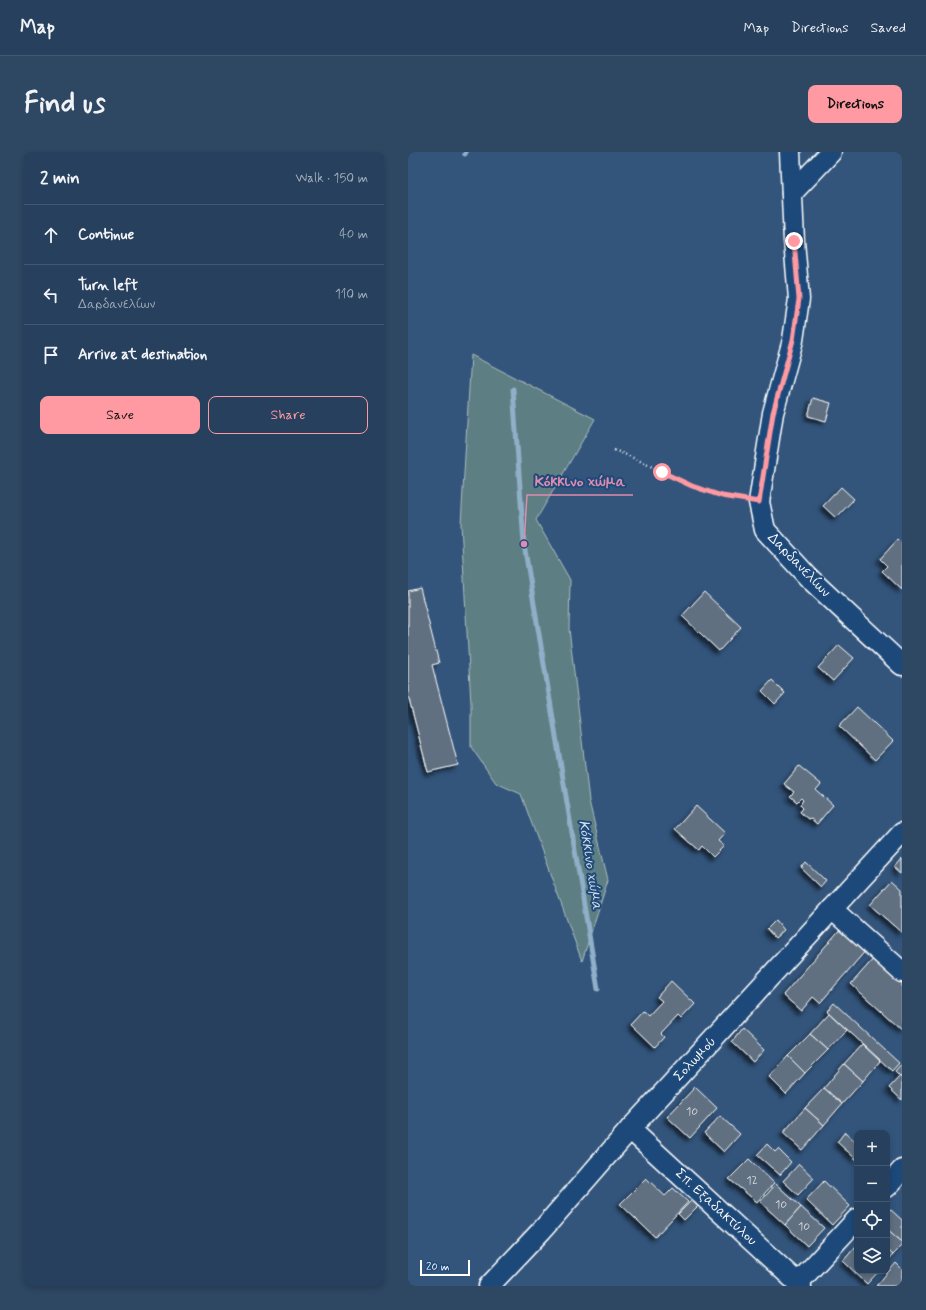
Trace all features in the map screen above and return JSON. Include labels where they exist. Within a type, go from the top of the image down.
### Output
[{"type":"street","name":"Δαρδανελίων","points":[[790,152],[794,241],[799,299],[793,340],[773,413],[759,502],[765,530],[809,578],[902,665]]},
{"type":"street","points":[[792,193],[831,152]]},
{"type":"street","name":"Σολωμού","points":[[489,1286],[542,1230],[630,1129],[902,834]]},
{"type":"street","points":[[832,909],[902,972]]},
{"type":"street","name":"Σπ. Εξαδακτύλου","points":[[630,1129],[799,1284]]},
{"type":"street","points":[[890,1184],[902,1170]]},
{"type":"street","points":[[799,1284],[854,1222]]},
{"type":"path","points":[[614,450],[635,458],[692,486],[722,496],[759,502]]},
{"type":"green space","points":[[471,355],[595,419],[536,520],[570,580],[569,629],[589,801],[608,880],[582,961],[521,794],[496,783],[471,747],[471,704],[461,524]]},
{"type":"building","points":[[813,398],[831,403],[826,421],[808,416]]},
{"type":"building","points":[[841,487],[854,499],[836,518],[823,506]]},
{"type":"building","points":[[898,539],[902,543],[902,590],[882,571],[887,566],[880,559]]},
{"type":"building","points":[[420,588],[439,663],[432,665],[458,765],[428,772],[408,695],[408,591]]},
{"type":"building","points":[[704,592],[741,627],[719,651],[682,616]]},
{"type":"building","points":[[839,645],[854,658],[833,681],[818,668]]},
{"type":"building","points":[[772,680],[785,693],[775,704],[762,691]]},
{"type":"building","points":[[857,707],[893,741],[875,760],[839,726]]},
{"type":"building","points":[[799,766],[821,784],[816,790],[833,805],[817,824],[800,812],[803,808],[800,805],[803,800],[801,798],[797,802],[790,796],[794,792],[784,784]]},
{"type":"building","points":[[696,806],[725,833],[718,841],[724,846],[713,857],[702,846],[699,850],[675,829]]},
{"type":"building","points":[[902,859],[902,873],[895,867]]},
{"type":"building","points":[[806,862],[826,881],[821,887],[801,868]]},
{"type":"building","points":[[892,880],[902,889],[902,933],[870,905]]},
{"type":"building","points":[[776,920],[784,930],[775,938],[767,929]]},
{"type":"building","points":[[843,926],[868,948],[820,1003],[813,997],[801,1011],[783,995]]},
{"type":"building","points":[[875,957],[902,980],[902,1030],[851,984]]},
{"type":"building","points":[[671,981],[695,1004],[681,1019],[678,1016],[661,1034],[664,1037],[655,1047],[631,1024],[643,1011],[648,1016],[662,1001],[657,997]]},
{"type":"building","points":[[834,1003],[899,1063],[892,1071],[827,1011]]},
{"type":"building","points":[[829,1013],[847,1030],[828,1050],[810,1034]]},
{"type":"building","points":[[742,1029],[764,1050],[753,1062],[732,1042]]},
{"type":"building","points":[[810,1034],[828,1050],[805,1073],[788,1056]]},
{"type":"building","points":[[862,1044],[880,1061],[863,1081],[844,1064]]},
{"type":"building","points":[[788,1056],[805,1073],[786,1094],[769,1077]]},
{"type":"building","points":[[844,1064],[863,1081],[842,1104],[824,1088]]},
{"type":"building","points":[[902,1064],[902,1079],[895,1072]]},
{"type":"building","points":[[900,1076],[902,1079],[902,1100],[889,1088]]},
{"type":"building","points":[[695,1087],[717,1108],[690,1138],[667,1117]]},
{"type":"building","points":[[824,1088],[842,1104],[824,1125],[805,1108]]},
{"type":"building","points":[[805,1108],[824,1125],[802,1150],[783,1133]]},
{"type":"building","points":[[720,1116],[740,1134],[724,1152],[704,1133]]},
{"type":"building","points":[[845,1132],[854,1140],[854,1157],[837,1142]]},
{"type":"building","points":[[767,1144],[775,1152],[778,1149],[791,1162],[780,1175],[757,1155]]},
{"type":"building","points":[[749,1159],[774,1183],[757,1202],[729,1179]]},
{"type":"building","points":[[799,1164],[814,1178],[798,1195],[783,1181]]},
{"type":"building","points":[[646,1178],[665,1196],[673,1188],[688,1202],[655,1237],[620,1204]]},
{"type":"building","points":[[824,1181],[850,1206],[832,1225],[806,1200]]},
{"type":"building","points":[[776,1184],[801,1207],[785,1225],[760,1202]]},
{"type":"building","points":[[693,1199],[699,1205],[684,1220],[678,1214]]},
{"type":"building","points":[[801,1207],[824,1228],[807,1246],[785,1225]]},
{"type":"building","points":[[890,1209],[902,1220],[902,1242],[890,1232]]},
{"type":"building","points":[[890,1232],[902,1242],[902,1246],[893,1255],[890,1252]]},
{"type":"building","points":[[854,1248],[854,1272],[843,1261]]},
{"type":"building","points":[[896,1263],[902,1269],[902,1286],[876,1286],[886,1274],[890,1274],[890,1270]]},
{"type":"building","points":[[857,1274],[876,1274],[867,1284]]},
{"type":"waterway","name":"Κόκκινο χώμα","points":[[513,389],[524,544],[598,989]]},
{"type":"place","name":"Κόκκινο χώμα","points":[[524,544]]},
{"type":"route","points":[[662,472],[692,486],[722,496],[759,502],[773,413],[793,340],[799,299],[794,241]]}]
